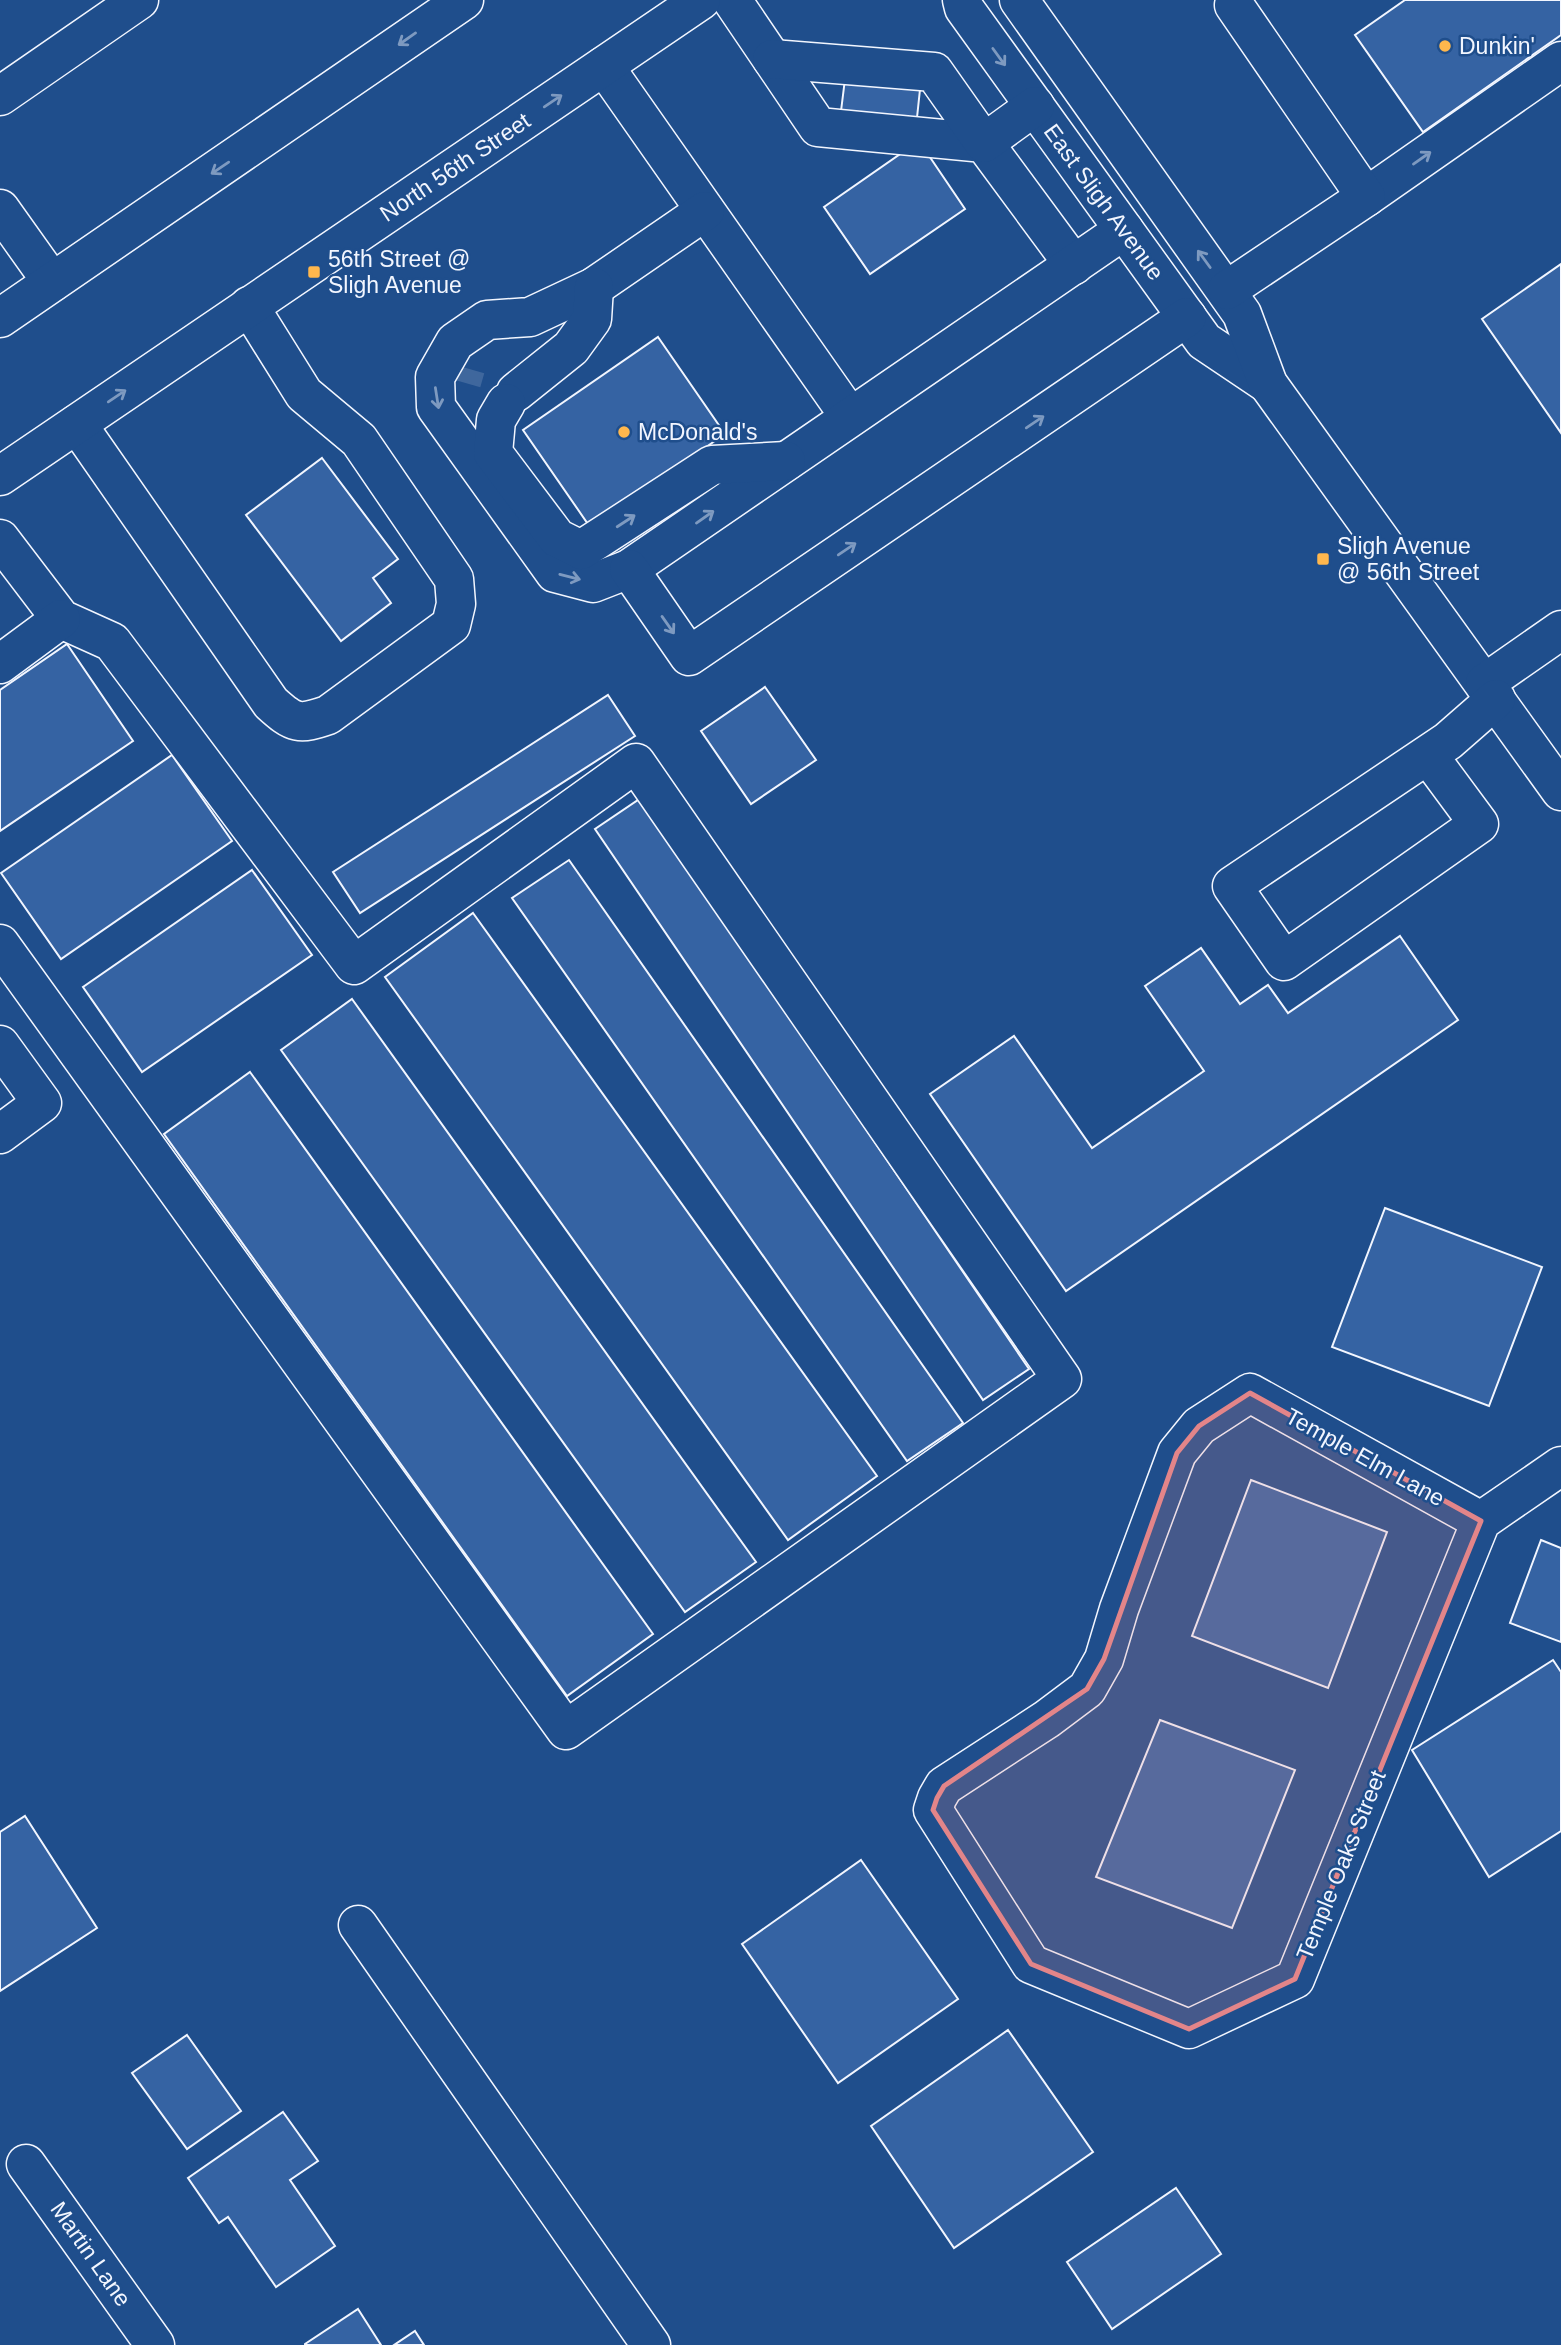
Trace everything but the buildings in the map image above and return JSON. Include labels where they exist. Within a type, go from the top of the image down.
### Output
[{"type":"street","points":[[0,96],[139,0]]},
{"type":"street","points":[[0,317],[464,0]]},
{"type":"street","name":"North 56th Street","points":[[0,476],[701,0]]},
{"type":"street","points":[[732,0],[818,127],[984,143],[1035,106]]},
{"type":"street","name":"East Sligh Avenue","points":[[962,0],[964,8],[1204,341],[1268,384]]},
{"type":"street","name":"East Sligh Avenue","points":[[1019,0],[1227,290],[1242,314],[1268,384],[1561,791]]},
{"type":"street","points":[[1235,2],[1366,197]]},
{"type":"street","points":[[772,59],[934,72],[1074,265]]},
{"type":"street","points":[[1227,290],[1561,61]]},
{"type":"street","points":[[604,66],[850,416]]},
{"type":"street","points":[[0,209],[52,282]]},
{"type":"street","points":[[705,211],[594,288],[530,317],[487,320],[455,342],[435,377],[436,407],[555,573],[593,583],[629,569],[1124,230]]},
{"type":"street","points":[[493,453],[496,420],[511,397],[571,348],[592,319],[594,288]]},
{"type":"street","points":[[77,424],[271,703],[287,717],[305,723],[328,715],[451,625],[456,604],[454,579],[359,440],[304,394],[249,306]]},
{"type":"street","points":[[629,569],[689,656],[1188,317]]},
{"type":"street","points":[[571,348],[545,348],[523,341],[500,340],[482,347],[469,360],[464,375],[462,398],[469,420],[557,538],[581,550],[712,465],[786,461]]},
{"type":"street","points":[[0,538],[61,619],[112,642],[354,965],[636,762],[1062,1379],[566,1730],[0,944]]},
{"type":"street","points":[[0,664],[61,619]]},
{"type":"street","points":[[1428,755],[1479,824],[1284,961],[1232,886],[1448,741],[1490,691],[1561,630]]},
{"type":"street","points":[[0,1045],[41,1103],[0,1134]]},
{"type":"street","name":"Temple Elm Lane","points":[[933,1810],[944,1786],[1087,1689],[1104,1659],[1119,1609],[1177,1453],[1199,1426],[1250,1392],[1481,1521]]},
{"type":"street","points":[[1481,1521],[1561,1466]]},
{"type":"street","name":"Temple Oaks Street","points":[[933,1810],[1031,1964],[1189,2029],[1295,1979],[1481,1521]]},
{"type":"street","points":[[358,1925],[651,2345]]},
{"type":"street","name":"Martin Lane","points":[[26,2164],[155,2345]]},
{"type":"highlighted area","points":[[1250,1393],[1481,1521],[1295,1979],[1189,2029],[1031,1964],[933,1810],[944,1786],[1087,1689],[1104,1659],[1177,1453],[1199,1426]]},
{"type":"tunnel","points":[[462,382],[466,368]]},
{"type":"place","name":"Dunkin'","points":[[1445,46]]},
{"type":"place","name":"56th Street @ Sligh Avenue","points":[[314,272]]},
{"type":"place","name":"McDonald's","points":[[624,432]]},
{"type":"place","name":"Sligh Avenue @ 56th Street","points":[[1323,559]]}]
